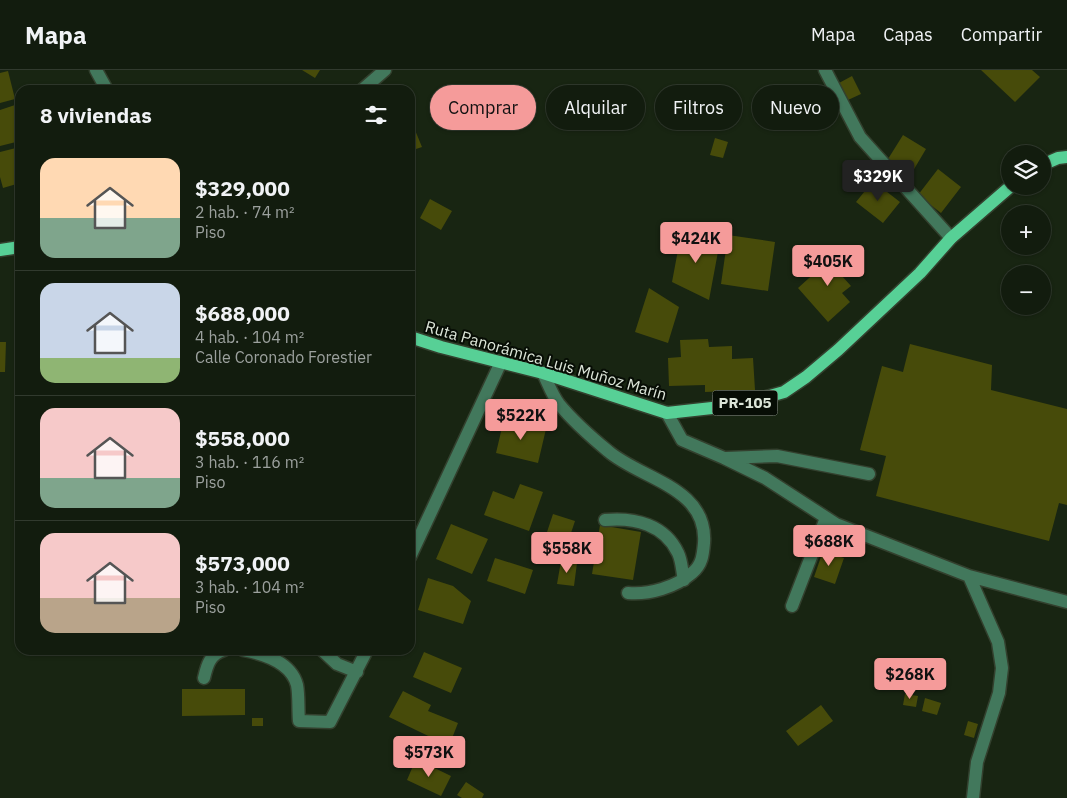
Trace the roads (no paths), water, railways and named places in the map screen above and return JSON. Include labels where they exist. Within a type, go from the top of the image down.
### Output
[{"type":"main road","points":[[1051,161],[1067,157]]},
{"type":"main road","name":"Ruta Panorámica Luis Muñoz Marín","points":[[415,339],[543,373],[667,413],[739,405],[784,392],[806,377],[920,274],[951,238],[1001,195]]},
{"type":"main road","points":[[1,247],[15,247]]},
{"type":"street","points":[[96,70],[104,85]]},
{"type":"street","points":[[368,85],[385,70]]},
{"type":"street","points":[[825,70],[860,137],[951,238]]},
{"type":"street","points":[[415,546],[501,362]]},
{"type":"street","points":[[543,373],[558,402],[608,452],[621,461],[672,487],[685,497],[696,511],[704,534],[702,560],[696,570],[684,580],[665,588],[638,594],[628,593]]},
{"type":"street","points":[[667,413],[682,440],[765,478],[826,518],[845,528],[969,576],[1067,602]]},
{"type":"street","points":[[724,458],[777,456],[869,474]]},
{"type":"street","points":[[606,520],[621,518],[641,522],[657,529],[671,541],[679,555],[684,580]]},
{"type":"street","points":[[792,606],[826,518]]},
{"type":"street","points":[[969,576],[998,642],[1002,668],[999,693],[977,762],[973,798]]},
{"type":"street","points":[[204,678],[206,666],[214,655]]},
{"type":"street","points":[[260,655],[285,665],[291,671],[297,686],[299,721],[330,722],[365,655]]},
{"type":"street","points":[[327,655],[337,664],[357,672]]}]
